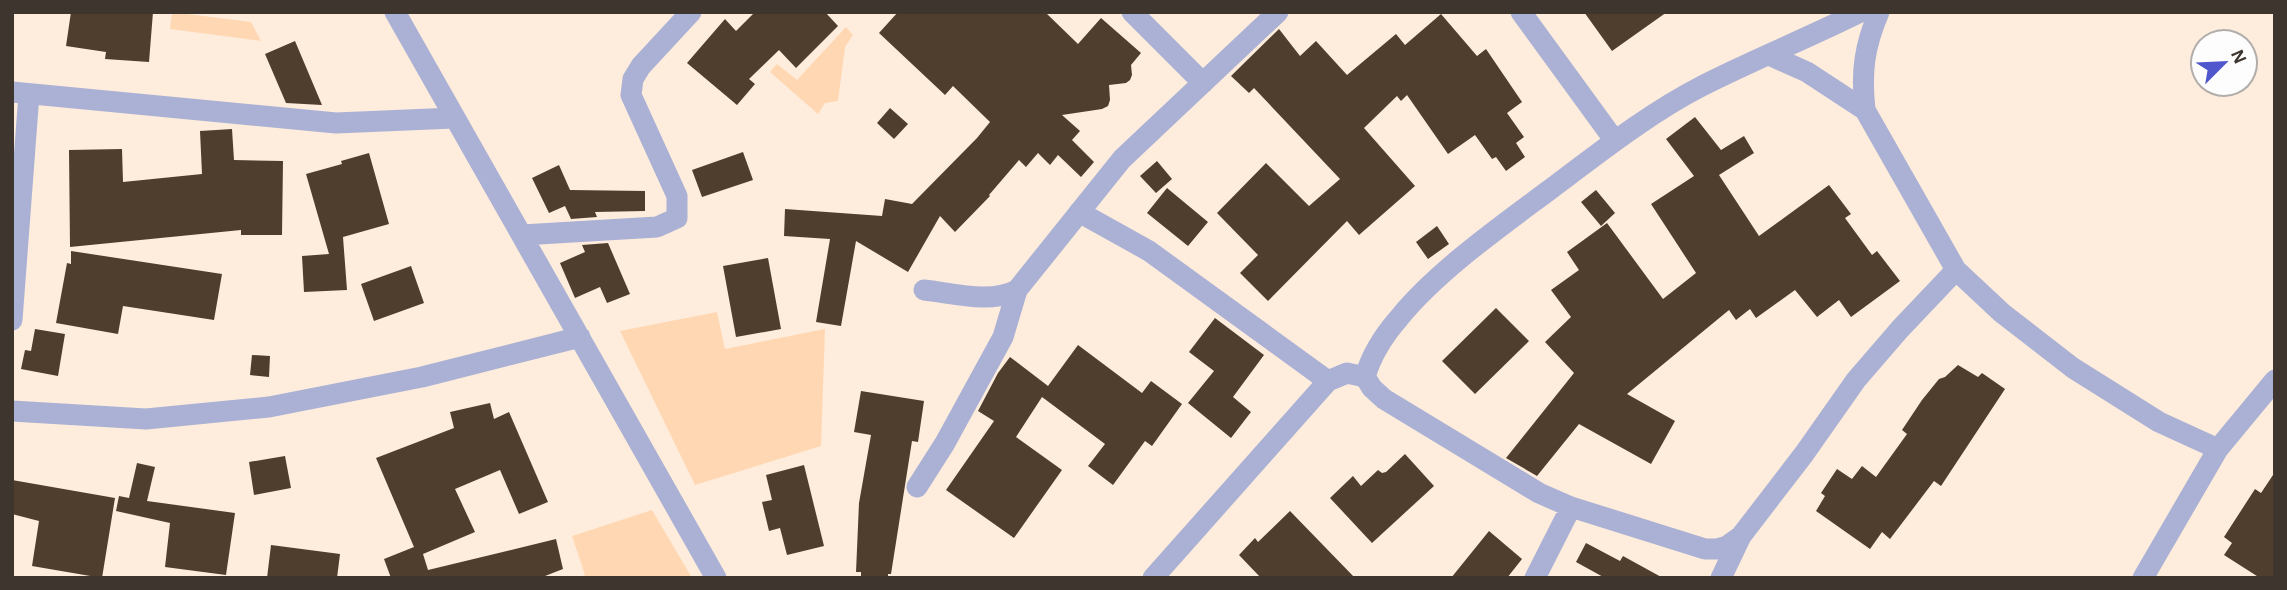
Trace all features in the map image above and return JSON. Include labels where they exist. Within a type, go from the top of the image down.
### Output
[{"type":"street","points":[[395,12],[716,578]]},
{"type":"street","points":[[522,235],[657,227],[677,218],[677,196],[631,95],[633,79],[641,66],[691,12]]},
{"type":"street","points":[[1132,12],[1203,83]]},
{"type":"street","points":[[924,290],[990,297],[1006,295],[1017,289],[1122,159],[1278,12]]},
{"type":"street","points":[[1521,12],[1615,141]]},
{"type":"street","points":[[1741,536],[1727,546],[1704,549],[1571,507],[1539,493],[1384,399],[1372,388],[1366,377],[1368,366],[1399,318],[1418,298],[1507,221],[1615,141],[1700,87],[1860,12]]},
{"type":"street","points":[[1879,12],[1863,59],[1865,110],[1956,270],[2002,313],[2073,368],[2158,422],[2218,449]]},
{"type":"street","points":[[1769,55],[1807,72],[1865,110]]},
{"type":"street","points":[[12,320],[21,93],[336,124],[454,118]]},
{"type":"street","points":[[1079,212],[1149,251],[1328,381]]},
{"type":"street","points":[[1721,578],[1741,536],[1856,380],[1956,270]]},
{"type":"street","points":[[917,487],[945,443],[1003,337],[1017,289]]},
{"type":"street","points":[[12,411],[146,419],[269,407],[422,377],[580,337]]},
{"type":"street","points":[[1153,578],[1328,381],[1347,373],[1366,377]]},
{"type":"street","points":[[2143,578],[2218,449],[2275,380]]},
{"type":"street","points":[[1535,578],[1571,507]]},
{"type":"shaded area","points":[[172,12],[251,22],[261,41],[170,29]]},
{"type":"shaded area","points":[[846,27],[853,35],[845,47],[838,101],[825,103],[818,114],[770,72],[777,64],[797,80]]},
{"type":"shaded area","points":[[717,312],[725,349],[825,329],[821,446],[695,485],[620,331]]},
{"type":"shaded area","points":[[652,510],[692,578],[579,578],[585,575],[572,536]]},
{"type":"building","points":[[71,12],[153,12],[149,62],[105,59],[106,52],[66,46]]},
{"type":"building","points":[[755,12],[825,12],[838,26],[796,68],[779,50],[749,79],[755,84],[737,105],[687,63],[725,19],[736,31]]},
{"type":"building","points":[[898,12],[1045,12],[1078,44],[1101,18],[1141,53],[1131,65],[1130,80],[1109,85],[1108,106],[1062,115],[1080,131],[1072,140],[1094,162],[1081,177],[1058,155],[1050,165],[1038,153],[1026,167],[1019,160],[990,196],[955,232],[940,216],[908,272],[856,241],[841,326],[816,322],[830,239],[784,236],[785,209],[882,216],[885,199],[912,204],[990,122],[953,86],[945,95],[879,33]]},
{"type":"building","points":[[1584,12],[1667,12],[1612,51]]},
{"type":"building","points":[[1441,14],[1477,56],[1486,49],[1522,102],[1507,113],[1524,137],[1516,143],[1525,157],[1506,171],[1496,157],[1492,159],[1475,135],[1448,154],[1407,95],[1401,101],[1397,96],[1364,128],[1415,186],[1359,235],[1347,221],[1268,301],[1240,273],[1258,255],[1217,213],[1266,163],[1309,206],[1340,179],[1254,88],[1249,93],[1231,76],[1279,29],[1300,56],[1316,41],[1347,75],[1396,34],[1405,45]]},
{"type":"building","points":[[295,41],[322,105],[286,103],[265,54]]},
{"type":"building","points":[[890,108],[908,124],[894,139],[877,123]]},
{"type":"building","points":[[1695,117],[1721,150],[1744,136],[1754,153],[1719,175],[1759,236],[1829,185],[1851,214],[1845,218],[1872,255],[1877,251],[1900,281],[1851,317],[1839,300],[1817,317],[1795,290],[1756,318],[1750,309],[1736,320],[1729,310],[1627,394],[1675,421],[1651,464],[1579,424],[1537,476],[1506,458],[1574,373],[1545,342],[1571,317],[1551,290],[1579,270],[1567,252],[1607,223],[1663,299],[1696,273],[1651,204],[1694,176],[1666,139]]},
{"type":"building","points":[[232,129],[234,160],[283,161],[282,235],[241,235],[241,230],[70,247],[69,150],[122,149],[123,182],[202,174],[200,131]]},
{"type":"building","points":[[743,152],[753,180],[702,197],[692,170]]},
{"type":"building","points":[[369,153],[389,224],[343,237],[347,290],[304,292],[302,256],[329,254],[306,174]]},
{"type":"building","points":[[1157,161],[1172,179],[1156,193],[1140,176]]},
{"type":"building","points":[[559,165],[570,190],[645,191],[645,211],[595,212],[597,217],[571,219],[565,206],[549,213],[532,178]]},
{"type":"building","points":[[1167,188],[1208,222],[1188,246],[1147,213]]},
{"type":"building","points":[[1596,190],[1615,213],[1601,226],[1581,202]]},
{"type":"building","points":[[1437,226],[1449,244],[1428,259],[1416,242]]},
{"type":"building","points":[[608,243],[630,294],[607,303],[600,287],[575,298],[560,263],[585,252],[582,245]]},
{"type":"building","points":[[71,251],[222,274],[214,320],[123,306],[118,334],[56,323],[67,263],[71,264]]},
{"type":"building","points":[[768,258],[781,329],[736,337],[723,266]]},
{"type":"building","points":[[411,266],[424,303],[374,321],[361,284]]},
{"type":"building","points":[[1496,308],[1529,341],[1475,394],[1442,361]]},
{"type":"building","points":[[1215,318],[1264,355],[1233,397],[1251,412],[1231,438],[1188,403],[1214,371],[1189,352]]},
{"type":"building","points":[[35,329],[65,334],[58,376],[21,369],[25,350],[31,351]]},
{"type":"building","points":[[1078,345],[1142,393],[1151,381],[1182,404],[1152,446],[1145,441],[1113,485],[1088,466],[1105,444],[1042,397],[1016,437],[1062,470],[1014,538],[946,490],[994,421],[978,411],[998,373],[1010,357],[1048,386]]},
{"type":"building","points":[[252,355],[270,356],[269,377],[250,375]]},
{"type":"building","points":[[1958,365],[1978,377],[1982,373],[2005,389],[1941,486],[1934,481],[1890,539],[1882,532],[1870,549],[1816,511],[1825,496],[1821,493],[1837,469],[1852,479],[1862,466],[1876,477],[1907,434],[1902,430],[1922,400],[1939,379]]},
{"type":"building","points":[[861,391],[924,401],[918,442],[912,441],[891,574],[888,574],[888,578],[861,578],[861,572],[856,572],[859,503],[871,435],[854,432]]},
{"type":"building","points":[[490,403],[494,419],[509,412],[548,502],[519,514],[500,470],[455,489],[475,532],[423,554],[428,570],[556,539],[563,569],[540,578],[391,578],[384,559],[414,547],[376,458],[454,428],[450,412]]},
{"type":"building","points":[[1405,454],[1434,486],[1372,543],[1330,498],[1353,476],[1361,486],[1378,470],[1386,472]]},
{"type":"building","points":[[285,456],[291,488],[254,495],[249,462]]},
{"type":"building","points":[[137,463],[155,467],[147,501],[235,513],[226,575],[165,567],[170,523],[116,511],[119,496],[129,498]]},
{"type":"building","points":[[804,465],[824,546],[787,555],[780,528],[769,531],[762,502],[772,500],[766,475]]},
{"type":"building","points":[[2275,472],[2275,578],[2260,578],[2224,555],[2232,543],[2224,537],[2255,489],[2261,493]]},
{"type":"building","points":[[12,480],[115,498],[102,578],[32,566],[39,521],[12,514]]},
{"type":"building","points":[[1290,511],[1355,578],[1261,578],[1239,555],[1255,538],[1258,542]]},
{"type":"building","points":[[1489,531],[1522,559],[1507,578],[1451,578]]},
{"type":"building","points":[[1586,543],[1620,561],[1623,556],[1663,578],[1605,578],[1576,562]]},
{"type":"building","points":[[271,545],[340,554],[337,578],[267,578]]}]
